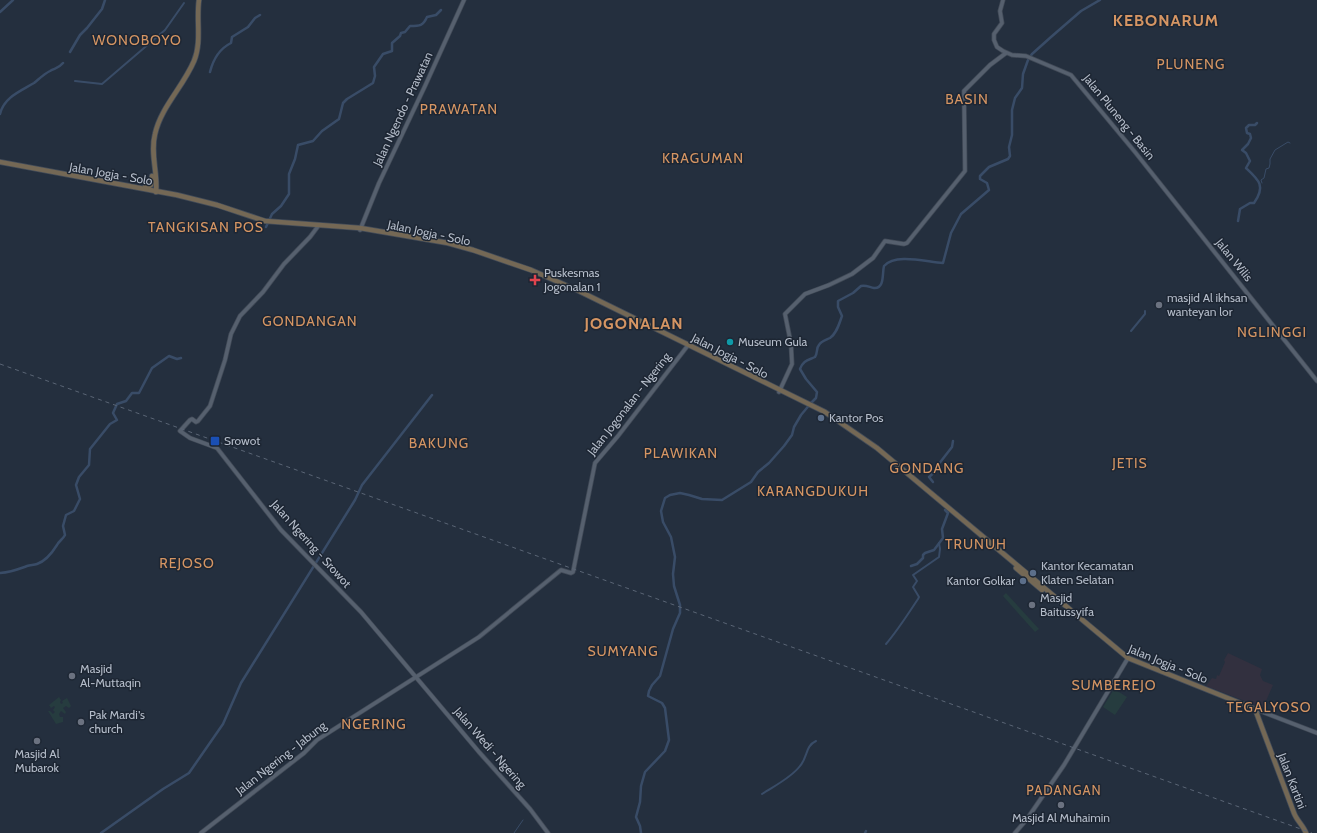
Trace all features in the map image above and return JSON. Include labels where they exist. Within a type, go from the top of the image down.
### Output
[{"type":"highway","points":[[155,191],[153,153],[156,128],[161,116],[190,67],[196,51],[198,0]]},
{"type":"highway","name":"Jalan Jogja - Solo","points":[[0,163],[139,187],[187,198]]},
{"type":"highway","name":"Jalan Jogja - Solo","points":[[41,170],[172,194],[208,204],[257,222],[360,229],[448,243],[473,250],[565,287],[688,345],[834,420],[874,448],[1127,659],[1255,711]]},
{"type":"highway","points":[[139,187],[150,186],[154,175]]},
{"type":"highway","points":[[154,175],[158,187],[172,194]]},
{"type":"highway","name":"Jalan Kartini","points":[[1255,711],[1295,816],[1306,833]]},
{"type":"main road","name":"Jalan Ngendo - Prawatan","points":[[360,229],[379,183],[428,81],[464,0]]},
{"type":"main road","points":[[779,391],[793,360],[785,314],[805,294],[852,274],[873,258],[885,241],[904,244],[907,243],[963,174],[966,168],[964,91],[990,65],[1006,53],[997,47],[994,37],[995,32],[1002,23],[1000,11],[1003,0]]},
{"type":"main road","name":"Jalan Pluneng - Basin","points":[[1006,53],[1027,56],[1071,75],[1179,208]]},
{"type":"main road","name":"Jalan Wilis","points":[[1179,208],[1317,381]]},
{"type":"main road","name":"Jalan Ngering - Srowot","points":[[318,226],[310,237],[284,264],[263,292],[240,316],[231,334],[226,358],[210,406],[198,421],[196,422],[192,419],[190,420],[180,431],[190,438],[217,448],[275,523],[378,632],[416,677]]},
{"type":"main road","name":"Jalan Jogonalan - Ngering","points":[[416,677],[479,638],[561,570],[571,573],[574,571],[595,462],[618,436],[688,345]]},
{"type":"main road","points":[[1016,833],[1064,764],[1127,659]]},
{"type":"main road","name":"Jalan Ngering - Jabung","points":[[201,833],[304,753],[317,740],[416,677]]},
{"type":"main road","name":"Jalan Wedi - Ngering","points":[[416,677],[479,752],[530,809],[548,833]]},
{"type":"main road","points":[[1255,711],[1273,716],[1317,733]]},
{"type":"shaded area","points":[[1228,653],[1262,669],[1260,675],[1263,681],[1273,685],[1263,708],[1206,686],[1212,678],[1216,679],[1217,675],[1219,676]]},
{"type":"green space","points":[[1006,593],[1039,629],[1035,632],[1003,596]]},
{"type":"green space","points":[[1114,689],[1127,697],[1115,715],[1103,707]]},
{"type":"green space","points":[[59,697],[61,704],[63,703],[62,701],[67,698],[71,706],[69,708],[66,706],[63,708],[66,712],[65,714],[61,711],[59,714],[60,717],[63,717],[63,722],[56,724],[48,711],[53,714],[55,712],[53,710],[55,707],[54,706],[51,708],[49,705]]},
{"type":"waterway","points":[[0,12],[13,0]]},
{"type":"waterway","points":[[70,52],[80,35],[102,9],[105,0]]},
{"type":"waterway","points":[[641,833],[636,817],[645,772],[665,751],[669,740],[665,708],[662,703],[648,696],[652,685],[660,676],[673,629],[680,613],[680,605],[674,586],[673,574],[675,557],[671,537],[663,522],[661,511],[665,498],[670,495],[680,493],[702,499],[722,500],[751,482],[758,472],[769,463],[784,446],[792,435],[794,427],[801,415],[816,398],[817,392],[800,369],[804,362],[815,357],[820,344],[830,338],[836,331],[842,316],[838,307],[838,301],[853,293],[861,286],[878,288],[882,280],[884,266],[889,262],[912,259],[943,263],[951,233],[961,214],[989,190],[987,183],[980,179],[980,176],[989,167],[1008,159],[1010,156],[1009,147],[1012,135],[1012,110],[1015,98],[1022,88],[1023,74],[1028,60],[1032,54],[1081,11],[1100,0]]},
{"type":"waterway","points":[[75,81],[102,84],[165,30],[184,3]]},
{"type":"waterway","points":[[266,227],[272,214],[281,206],[289,194],[289,174],[295,159],[298,145],[313,141],[322,131],[339,119],[343,103],[347,99],[373,83],[375,76],[374,67],[383,54],[392,51],[392,43],[400,36],[401,33],[405,32],[410,26],[421,25],[427,17],[436,15],[441,10]]},
{"type":"waterway","points":[[210,72],[217,55],[223,48],[231,43],[232,37],[248,27],[255,18],[260,15]]},
{"type":"waterway","points":[[0,114],[2,108],[9,99],[63,63]]},
{"type":"waterway","points":[[1238,221],[1240,209],[1250,203],[1254,203],[1260,192],[1257,180],[1246,168],[1250,161],[1246,153],[1242,150],[1251,138],[1250,134],[1247,133],[1246,128],[1249,125],[1255,125],[1257,123]]},
{"type":"waterway","points":[[1262,183],[1261,180],[1264,178],[1266,169],[1269,168],[1270,159],[1275,150],[1288,142],[1290,143]]},
{"type":"waterway","points":[[1131,331],[1145,314],[1145,311]]},
{"type":"waterway","points":[[0,573],[37,564],[51,554],[65,535],[63,526],[66,515],[74,511],[80,499],[76,485],[79,477],[89,465],[90,449],[110,424],[117,420],[113,413],[117,404],[126,401],[132,393],[139,393],[152,368],[169,356],[177,359],[181,358]]},
{"type":"waterway","points":[[101,833],[163,789],[189,773],[223,724],[241,683],[355,500],[362,485],[432,395]]},
{"type":"waterway","points":[[933,482],[929,477],[937,470],[938,465],[952,447],[953,441]]},
{"type":"waterway","points":[[911,566],[917,564],[923,558],[925,553],[934,550],[943,538],[942,529],[948,513],[945,510]]},
{"type":"waterway","points":[[886,644],[899,628],[919,597],[913,587],[917,581],[913,575],[939,557],[939,543]]},
{"type":"waterway","points":[[762,794],[787,778],[796,770],[803,763],[812,743],[816,741]]},
{"type":"waterway","points":[[514,833],[523,820]]},
{"type":"railway","points":[[0,364],[1312,833]]},
{"type":"place","name":"Puskesmas Jogonalan 1","points":[[535,280]]},
{"type":"place","name":"masjid Al ikhsan wanteyan lor","points":[[1159,305]]},
{"type":"place","name":"Museum Gula","points":[[730,342]]},
{"type":"place","name":"Kantor Pos","points":[[821,418]]},
{"type":"place","name":"Srowot","points":[[215,441]]},
{"type":"place","name":"Kantor Kecamatan Klaten Selatan","points":[[1033,573]]},
{"type":"place","name":"Kantor Golkar","points":[[1023,581]]},
{"type":"place","name":"Masjid Baitussyifa","points":[[1032,605]]},
{"type":"place","name":"Masjid Al-Muttaqin","points":[[72,676]]},
{"type":"place","name":"Pak Mardi's church","points":[[81,722]]},
{"type":"place","name":"Masjid Al Mubarok","points":[[37,741]]},
{"type":"place","name":"Masjid Al Muhaimin","points":[[1061,805]]},
{"type":"district","name":"KEBONARUM","points":[[1166,20]]},
{"type":"district","name":"WONOBOYO","points":[[137,40]]},
{"type":"district","name":"PLUNENG","points":[[1191,64]]},
{"type":"district","name":"BASIN","points":[[967,99]]},
{"type":"district","name":"PRAWATAN","points":[[459,109]]},
{"type":"district","name":"KRAGUMAN","points":[[703,158]]},
{"type":"district","name":"TANGKISAN POS","points":[[206,227]]},
{"type":"district","name":"GONDANGAN","points":[[310,321]]},
{"type":"district","name":"JOGONALAN","points":[[634,323]]},
{"type":"district","name":"NGLINGGI","points":[[1272,332]]},
{"type":"district","name":"BAKUNG","points":[[439,443]]},
{"type":"district","name":"PLAWIKAN","points":[[681,453]]},
{"type":"district","name":"JETIS","points":[[1130,463]]},
{"type":"district","name":"GONDANG","points":[[927,468]]},
{"type":"district","name":"KARANGDUKUH","points":[[813,491]]},
{"type":"district","name":"TRUNUH","points":[[976,544]]},
{"type":"district","name":"REJOSO","points":[[187,563]]},
{"type":"district","name":"SUMYANG","points":[[623,651]]},
{"type":"district","name":"SUMBEREJO","points":[[1114,685]]},
{"type":"district","name":"TEGALYOSO","points":[[1269,707]]},
{"type":"district","name":"NGERING","points":[[374,724]]},
{"type":"district","name":"PADANGAN","points":[[1064,790]]}]
